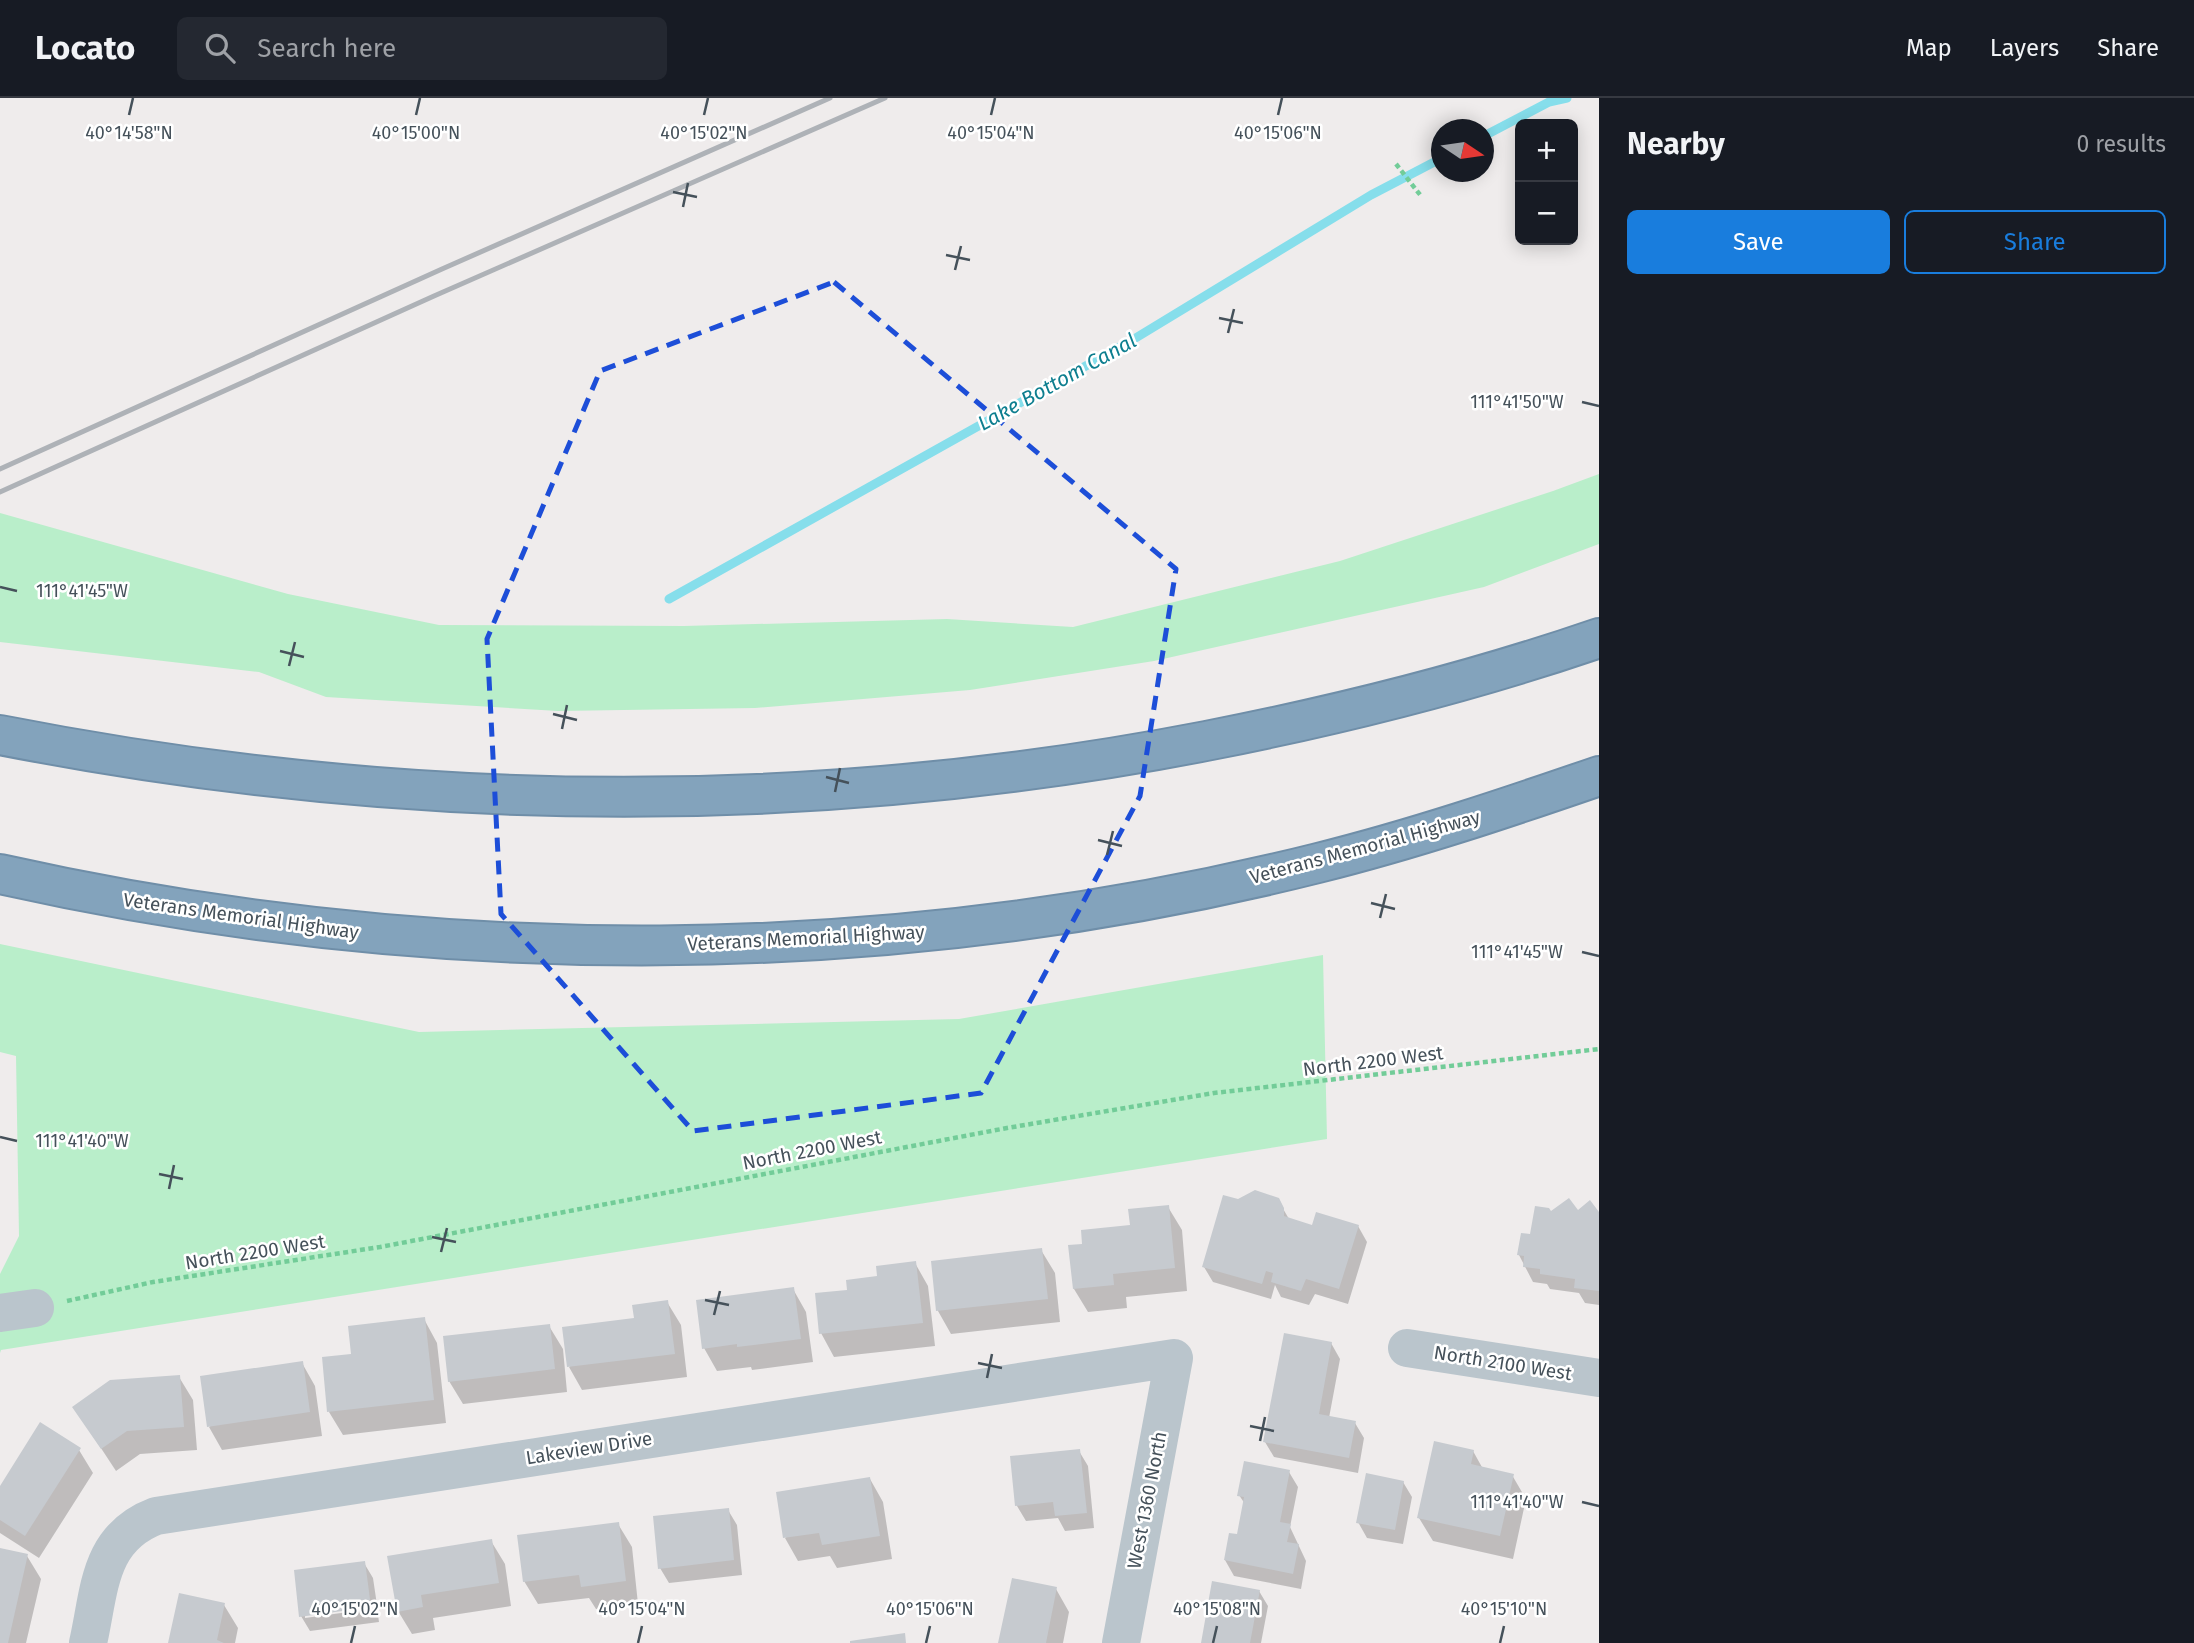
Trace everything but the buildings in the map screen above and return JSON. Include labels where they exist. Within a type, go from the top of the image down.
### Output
[{"type":"highway","points":[[0,735],[87,752],[200,769],[312,783],[422,792],[642,798],[815,792],[994,776],[1103,760],[1254,732],[1409,695],[1599,638]]},
{"type":"highway","name":"Veterans Memorial Highway","points":[[0,874],[213,915],[402,937],[608,946],[822,940],[1005,922],[1250,879],[1320,863],[1462,823],[1599,776]]},
{"type":"street","name":"North 2100 West","points":[[1407,1348],[1599,1378]]},
{"type":"street","name":"Lakeview Drive","points":[[88,1643],[106,1562],[120,1538],[143,1521],[156,1516],[1174,1358]]},
{"type":"street","name":"West 1360 North","points":[[1121,1643],[1174,1358]]},
{"type":"path","points":[[1396,164],[1421,195]]},
{"type":"path","name":"North 2200 West","points":[[18,1311],[153,1282],[380,1247],[1007,1128],[1186,1098],[1599,1049]]},
{"type":"highlighted area","points":[[834,282],[1176,569],[1140,796],[981,1093],[693,1131],[501,914],[487,639],[600,371]]},
{"type":"green space","points":[[1599,474],[1599,544],[1484,587],[1154,661],[970,690],[755,708],[558,711],[326,697],[259,672],[0,642],[0,513],[288,594],[439,625],[684,626],[947,619],[1073,627],[1340,561]]},
{"type":"green space","points":[[0,944],[419,1032],[959,1019],[1323,955],[1327,1139],[1,1350],[0,1353],[0,1274],[19,1236],[16,1056],[0,1052]]},
{"type":"waterway","name":"Lake Bottom Canal","points":[[1494,131],[1549,102],[1567,98]]},
{"type":"waterway","name":"Lake Bottom Canal","points":[[669,599],[1134,339],[1371,195],[1431,164]]},
{"type":"railway","points":[[0,469],[442,269],[830,98]]},
{"type":"railway","points":[[0,492],[434,296],[885,98]]}]
